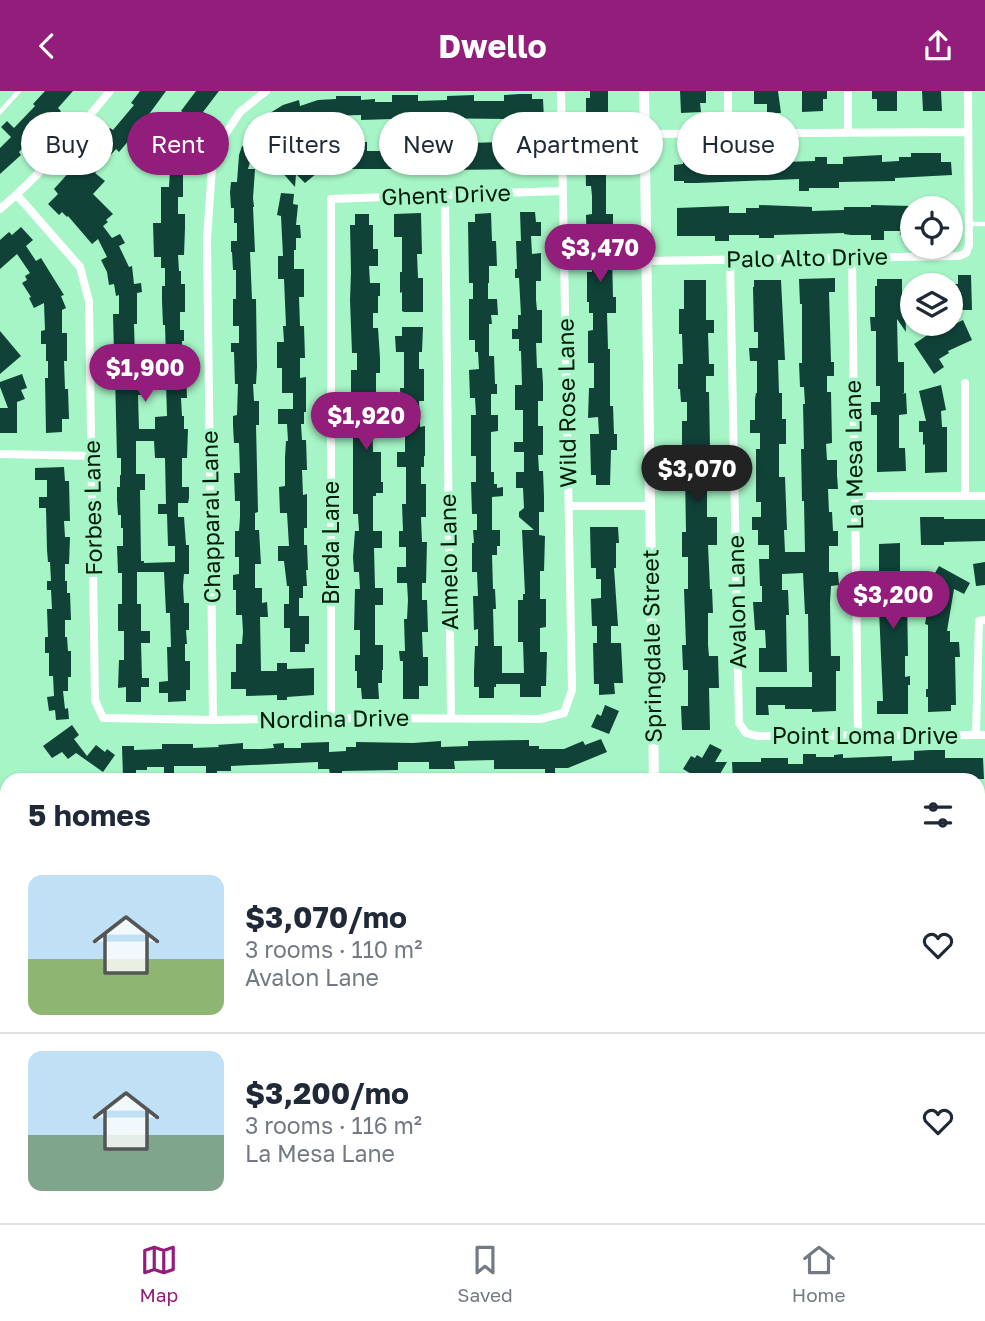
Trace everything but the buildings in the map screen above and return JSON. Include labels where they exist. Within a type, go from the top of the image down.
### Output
[{"type":"street","points":[[0,209],[17,195],[110,91]]},
{"type":"street","name":"Chapparal Lane","points":[[213,720],[207,239],[213,153],[240,112],[266,91]]},
{"type":"street","name":"Wild Rose Lane","points":[[561,91],[572,690],[564,713]]},
{"type":"street","name":"Springdale Street","points":[[644,91],[644,112]]},
{"type":"street","points":[[728,91],[728,112]]},
{"type":"street","points":[[848,91],[848,132]]},
{"type":"street","points":[[968,91],[969,223]]},
{"type":"street","points":[[799,132],[968,132]]},
{"type":"street","name":"Springdale Street","points":[[646,175],[654,773]]},
{"type":"street","name":"Ghent Drive","points":[[331,199],[562,191]]},
{"type":"street","name":"Forbes Lane","points":[[17,195],[80,267],[89,301],[95,700],[103,718]]},
{"type":"street","name":"Almelo Lane","points":[[445,196],[451,718]]},
{"type":"street","name":"Breda Lane","points":[[331,199],[331,718]]},
{"type":"street","name":"Palo Alto Drive","points":[[647,261],[959,256],[966,253],[969,246],[969,223]]},
{"type":"street","name":"La Mesa Lane","points":[[852,258],[858,736]]},
{"type":"street","name":"Avalon Lane","points":[[730,259],[739,723],[746,733]]},
{"type":"street","points":[[965,383],[965,496]]},
{"type":"street","points":[[0,454],[93,456]]},
{"type":"street","points":[[854,496],[985,496]]},
{"type":"street","points":[[569,506],[650,506]]},
{"type":"street","points":[[981,735],[982,621]]},
{"type":"street","name":"Nordina Drive","points":[[103,718],[540,719],[564,713]]},
{"type":"street","name":"Point Loma Drive","points":[[746,733],[757,736],[981,735]]},
{"type":"lane","points":[[0,112],[19,91]]},
{"type":"lane","points":[[969,223],[985,224]]}]
